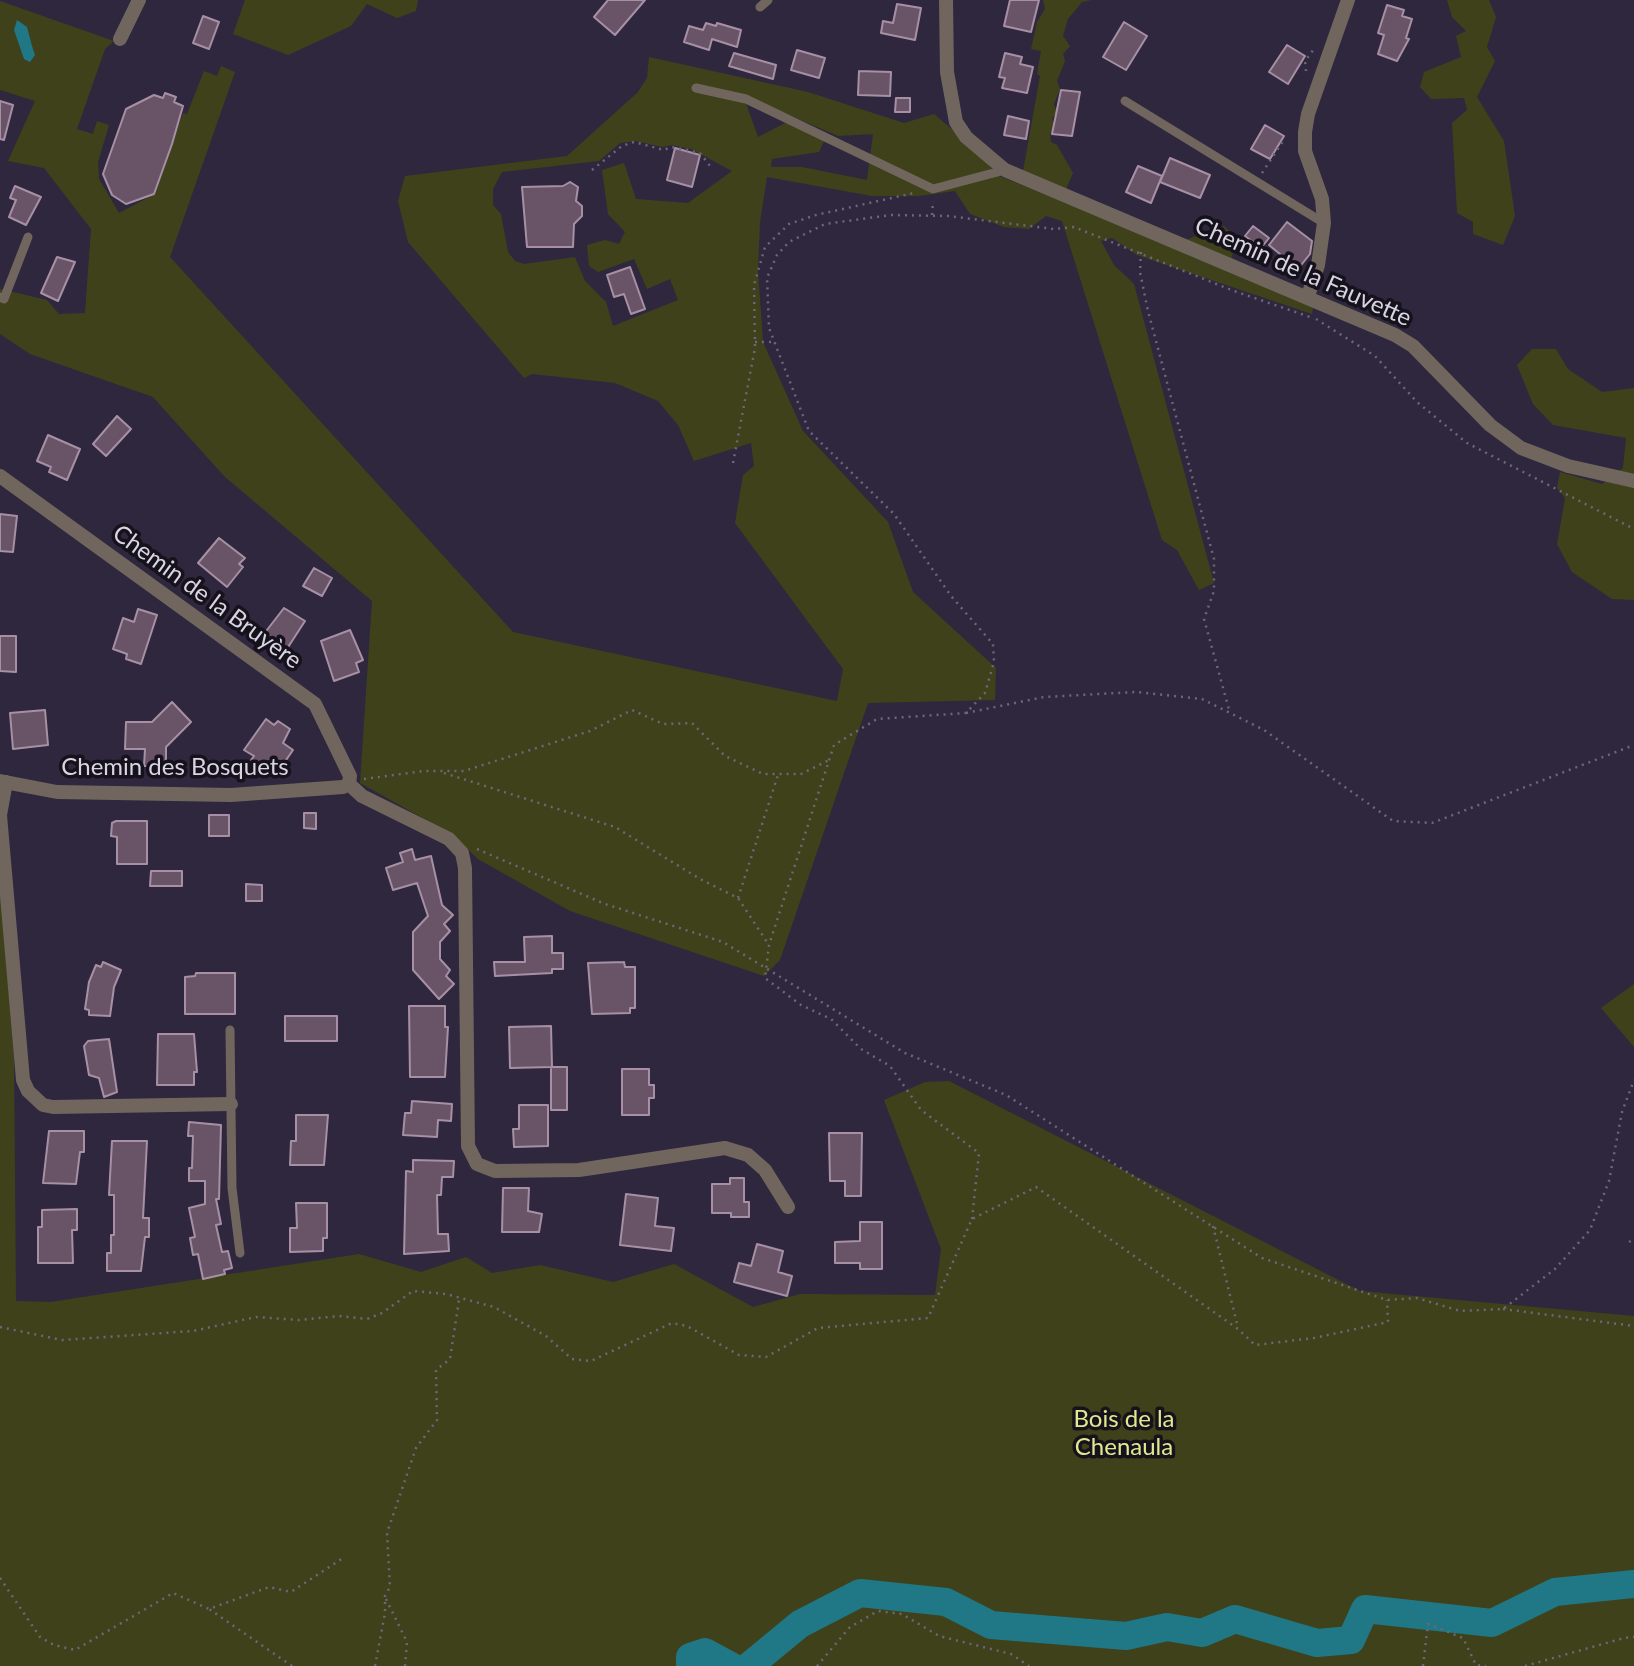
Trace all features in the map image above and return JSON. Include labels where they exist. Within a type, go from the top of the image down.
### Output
[{"type":"street","points":[[120,39],[139,0]]},
{"type":"street","name":"Chemin de la Fauvette","points":[[946,0],[947,72],[956,122],[966,136],[1004,170],[1308,296],[1413,346],[1490,425],[1521,448],[1568,466],[1634,481]]},
{"type":"street","points":[[1308,296],[1318,265],[1324,223],[1322,198],[1305,151],[1305,132],[1308,114],[1348,0]]},
{"type":"street","name":"Chemin de la Bruyère","points":[[0,476],[315,704],[350,776],[349,784]]},
{"type":"street","points":[[3,782],[0,815],[23,1080],[28,1091],[43,1105],[53,1107],[231,1104]]},
{"type":"street","name":"Chemin des Bosquets","points":[[3,782],[57,792],[232,795],[342,787],[349,784]]},
{"type":"street","points":[[349,784],[362,796],[449,839],[461,853],[465,868],[468,1146],[477,1164],[495,1171],[579,1170],[725,1148],[748,1155],[765,1170],[788,1207]]},
{"type":"lane","points":[[760,7],[768,0]]},
{"type":"lane","points":[[696,88],[746,99],[933,189],[1004,170]]},
{"type":"lane","points":[[1125,101],[1324,223]]},
{"type":"lane","points":[[0,297],[4,299],[27,237]]},
{"type":"lane","points":[[230,1030],[232,1188],[240,1253]]},
{"type":"path","points":[[1256,181],[1285,138]]},
{"type":"path","points":[[592,170],[622,146],[634,142],[664,150],[671,147],[701,154],[710,166]]},
{"type":"path","points":[[733,463],[755,342],[754,285],[765,247],[789,224],[816,215],[933,189]]},
{"type":"path","points":[[966,713],[985,693],[994,662],[993,644],[951,596],[894,514],[809,430],[769,328],[767,278],[777,255],[789,242],[825,224],[891,215],[1002,220],[1054,229],[1074,227],[1141,252],[1234,290],[1314,318],[1375,356],[1418,402],[1467,443],[1634,529]]},
{"type":"path","points":[[1141,252],[1140,272],[1148,311],[1214,559],[1214,591],[1204,619],[1230,713]]},
{"type":"path","points":[[755,342],[774,342]]},
{"type":"path","points":[[0,1327],[62,1340],[193,1331],[256,1317],[299,1320],[339,1316],[367,1319],[382,1313],[413,1291],[446,1294],[459,1300],[494,1307],[545,1336],[572,1359],[591,1361],[672,1323],[687,1326],[739,1355],[766,1357],[818,1328],[928,1318],[972,1219],[979,1153],[921,1110],[890,1066],[861,1049],[831,1019],[801,1005],[765,978],[769,945],[834,746],[877,719],[966,713],[1044,697],[1136,692],[1202,699],[1264,730],[1394,821],[1432,823],[1634,745]]},
{"type":"path","points":[[349,784],[372,776],[464,771],[590,731],[632,710],[663,724],[692,723],[725,756],[763,774],[801,774],[829,760]]},
{"type":"path","points":[[440,771],[615,827],[700,879],[738,898],[769,945]]},
{"type":"path","points":[[738,898],[779,774]]},
{"type":"path","points":[[461,853],[479,848],[605,904],[723,942],[905,1053],[1006,1095],[1262,1258],[1387,1300],[1418,1298],[1460,1311],[1503,1309],[1634,1326]]},
{"type":"path","points":[[1503,1309],[1555,1269],[1590,1230],[1609,1181],[1622,1112],[1634,1080]]},
{"type":"path","points":[[972,1219],[1036,1187],[1238,1329],[1255,1345],[1314,1338],[1388,1322],[1387,1300]]},
{"type":"path","points":[[1213,1226],[1238,1329]]},
{"type":"path","points":[[1629,1242],[1634,1239]]},
{"type":"path","points":[[375,1666],[385,1613],[384,1596],[390,1587],[387,1533],[416,1448],[437,1420],[436,1370],[450,1359],[459,1300]]},
{"type":"path","points":[[208,1609],[269,1587],[291,1592],[343,1558]]},
{"type":"path","points":[[0,1578],[40,1637],[54,1646],[75,1650],[173,1593],[208,1609],[292,1666]]},
{"type":"path","points":[[384,1596],[407,1642],[405,1666]]},
{"type":"path","points":[[817,1666],[850,1627],[878,1611],[901,1614],[939,1636],[1011,1654],[1030,1666]]},
{"type":"path","points":[[1423,1666],[1428,1624],[1463,1638],[1476,1665],[1486,1666]]},
{"type":"path","points":[[1525,1666],[1634,1637]]},
{"type":"green space","points":[[245,0],[418,0],[416,11],[397,18],[367,4],[351,26],[288,55],[233,34]]},
{"type":"green space","points":[[1043,0],[1092,0],[1082,2],[1068,19],[1063,36],[1070,46],[1063,54],[1065,61],[1057,81],[1060,89],[1054,104],[1057,114],[1052,118],[1055,126],[1050,134],[1051,142],[1057,145],[1073,173],[1066,189],[1023,171],[1040,76],[1037,74],[1041,51],[1031,49],[1037,22],[1045,9]]},
{"type":"green space","points":[[1447,0],[1489,0],[1496,17],[1487,47],[1495,61],[1477,97],[1504,141],[1515,216],[1503,245],[1473,234],[1473,222],[1457,213],[1452,123],[1467,110],[1464,98],[1431,99],[1420,87],[1424,72],[1461,57],[1456,36],[1466,31],[1452,17]]},
{"type":"green space","points":[[0,1],[114,41],[105,49],[77,129],[93,134],[97,121],[109,125],[98,162],[99,179],[119,213],[155,194],[183,113],[187,114],[204,71],[217,76],[221,66],[235,72],[170,257],[513,632],[837,701],[843,669],[735,523],[743,475],[754,466],[751,443],[694,461],[678,425],[658,401],[615,383],[532,374],[524,378],[408,242],[398,201],[405,176],[567,156],[638,92],[647,78],[649,57],[808,92],[904,123],[934,114],[967,142],[999,176],[1172,245],[1224,226],[1238,239],[1228,267],[1314,302],[1312,314],[1137,255],[1112,238],[1101,241],[1114,265],[1134,284],[1214,583],[1199,590],[1177,550],[1162,540],[1062,221],[1046,216],[1029,229],[1004,227],[970,214],[955,191],[919,196],[872,196],[767,177],[760,222],[758,270],[763,342],[803,431],[888,522],[913,592],[996,668],[995,700],[868,703],[780,960],[764,976],[570,911],[478,859],[453,835],[360,783],[372,601],[224,476],[153,397],[30,354],[0,334],[0,289],[47,300],[59,314],[85,313],[91,229],[44,168],[8,161],[35,101],[0,90]],"holes":[[[743,95],[838,136],[873,134],[867,180],[802,167],[771,167],[772,159],[819,152],[824,141],[789,121],[758,137]],[[635,141],[691,149],[732,171],[688,203],[636,199],[624,163],[602,170],[608,214],[625,232],[619,244],[605,240],[587,245],[589,266],[598,272],[634,259],[647,289],[670,279],[678,300],[613,326],[606,302],[585,281],[575,257],[524,264],[515,261],[508,252],[501,214],[493,205],[493,189],[502,172],[599,161],[620,143]]]},
{"type":"green space","points":[[1532,349],[1556,349],[1568,369],[1602,392],[1634,388],[1634,600],[1612,599],[1572,572],[1557,544],[1565,498],[1557,488],[1560,472],[1602,484],[1623,468],[1626,438],[1553,425],[1533,404],[1517,365]]},
{"type":"green space","name":"Bois de la Chenaula","points":[[0,886],[14,1058],[16,1301],[51,1302],[359,1254],[421,1272],[466,1257],[492,1273],[540,1265],[613,1282],[674,1264],[753,1307],[800,1294],[935,1295],[941,1249],[884,1100],[925,1082],[949,1081],[1360,1291],[1634,1316],[1634,1666],[0,1666]]},
{"type":"green space","points":[[1634,984],[1634,1047],[1601,1008]]},
{"type":"shaded area","points":[[17,20],[27,27],[35,55],[30,62],[24,59],[14,30]]},
{"type":"building","points":[[608,0],[645,0],[615,35],[594,17]]},
{"type":"building","points":[[1010,0],[1039,0],[1031,32],[1004,26]]},
{"type":"building","points":[[897,4],[921,8],[915,40],[881,33],[883,21],[893,23]]},
{"type":"building","points":[[1387,5],[1404,10],[1402,16],[1412,19],[1406,38],[1409,39],[1397,61],[1378,54],[1384,35],[1378,33]]},
{"type":"building","points":[[203,16],[219,22],[209,49],[193,43]]},
{"type":"building","points":[[1124,22],[1147,36],[1126,70],[1103,57]]},
{"type":"building","points":[[706,23],[716,26],[717,23],[741,30],[737,47],[712,39],[709,50],[684,42],[689,26],[703,30]]},
{"type":"building","points":[[1287,45],[1305,56],[1288,84],[1269,72]]},
{"type":"building","points":[[797,50],[825,58],[819,78],[791,70]]},
{"type":"building","points":[[734,53],[776,65],[773,79],[729,66]]},
{"type":"building","points":[[1005,53],[1022,57],[1020,64],[1033,67],[1027,93],[1002,88],[1005,78],[999,77]]},
{"type":"building","points":[[859,71],[891,72],[890,96],[858,95]]},
{"type":"building","points":[[1061,90],[1080,92],[1072,136],[1052,134]]},
{"type":"building","points":[[165,93],[176,97],[174,102],[183,106],[172,144],[154,194],[126,204],[112,195],[103,174],[126,109],[154,95],[163,98]]},
{"type":"building","points":[[896,98],[910,98],[910,112],[895,112]]},
{"type":"building","points":[[0,101],[13,105],[4,140],[0,139]]},
{"type":"building","points":[[1008,116],[1029,121],[1026,139],[1004,135]]},
{"type":"building","points":[[1265,125],[1284,136],[1270,159],[1251,149]]},
{"type":"building","points":[[675,148],[700,155],[692,187],[667,180]]},
{"type":"building","points":[[1170,158],[1210,175],[1200,198],[1160,182]]},
{"type":"building","points":[[1138,166],[1162,176],[1151,203],[1126,192]]},
{"type":"building","points":[[570,182],[578,187],[576,201],[582,206],[582,216],[574,224],[573,247],[527,247],[522,187],[563,186]]},
{"type":"building","points":[[15,186],[41,197],[26,225],[9,217],[16,200],[10,198]]},
{"type":"building","points":[[1287,222],[1312,241],[1310,254],[1298,269],[1269,245]]},
{"type":"building","points":[[1253,226],[1269,238],[1261,248],[1245,236]]},
{"type":"building","points":[[57,257],[75,262],[58,301],[41,293]]},
{"type":"building","points":[[630,267],[645,309],[631,314],[624,294],[614,297],[607,275]]},
{"type":"building","points":[[117,416],[131,429],[106,456],[93,444]]},
{"type":"building","points":[[48,435],[80,449],[67,480],[49,472],[51,467],[37,461]]},
{"type":"building","points":[[0,514],[17,516],[13,552],[0,551]]},
{"type":"building","points":[[219,538],[245,558],[239,564],[243,567],[227,587],[198,563]]},
{"type":"building","points":[[314,568],[332,578],[322,596],[303,586]]},
{"type":"building","points":[[284,608],[305,621],[283,655],[260,639]]},
{"type":"building","points":[[138,609],[157,615],[141,664],[126,659],[127,654],[113,649],[123,618],[134,622]]},
{"type":"building","points":[[350,630],[363,660],[356,663],[359,672],[334,681],[321,641]]},
{"type":"building","points":[[0,636],[16,636],[16,672],[0,671]]},
{"type":"building","points":[[172,702],[191,722],[166,747],[166,766],[144,766],[145,749],[125,749],[126,722],[152,722]]},
{"type":"building","points":[[45,710],[48,745],[13,749],[10,713]]},
{"type":"building","points":[[266,719],[274,725],[278,721],[290,729],[283,743],[293,750],[282,766],[271,759],[259,770],[249,763],[254,756],[244,750]]},
{"type":"building","points":[[304,813],[316,813],[316,829],[304,828]]},
{"type":"building","points":[[209,815],[229,815],[229,836],[209,836]]},
{"type":"building","points":[[147,821],[147,864],[117,864],[117,837],[111,836],[112,823]]},
{"type":"building","points":[[412,849],[415,860],[431,856],[442,905],[453,915],[444,924],[450,931],[440,942],[440,959],[450,970],[446,976],[454,984],[439,999],[413,970],[413,932],[428,916],[417,883],[393,890],[386,868],[403,862],[400,853]]},
{"type":"building","points":[[151,871],[182,871],[182,886],[150,886]]},
{"type":"building","points":[[246,884],[262,885],[262,901],[246,901]]},
{"type":"building","points":[[552,936],[552,953],[563,953],[563,969],[552,969],[552,973],[495,976],[494,962],[525,962],[524,937]]},
{"type":"building","points":[[103,962],[121,970],[114,987],[110,1016],[89,1015],[89,1010],[85,1009],[89,982],[96,965],[101,967]]},
{"type":"building","points":[[624,962],[625,967],[635,967],[635,1008],[630,1008],[630,1013],[592,1014],[588,963]]},
{"type":"building","points":[[196,973],[235,973],[235,1014],[185,1014],[185,977],[195,976]]},
{"type":"building","points":[[409,1006],[445,1006],[445,1027],[448,1027],[445,1077],[410,1077]]},
{"type":"building","points":[[285,1016],[337,1016],[337,1041],[285,1041]]},
{"type":"building","points":[[551,1026],[552,1067],[510,1068],[509,1027]]},
{"type":"building","points":[[158,1034],[194,1034],[197,1072],[194,1072],[194,1085],[157,1085]]},
{"type":"building","points":[[109,1039],[117,1092],[104,1097],[99,1078],[89,1075],[84,1046],[88,1041]]},
{"type":"building","points":[[551,1067],[567,1067],[567,1110],[551,1110]]},
{"type":"building","points":[[622,1069],[649,1069],[649,1085],[654,1085],[654,1098],[649,1098],[649,1115],[622,1115]]},
{"type":"building","points":[[412,1101],[452,1104],[451,1121],[438,1120],[437,1137],[403,1135],[405,1113],[411,1113]]},
{"type":"building","points":[[519,1105],[548,1105],[548,1146],[514,1147],[513,1129],[519,1129]]},
{"type":"building","points":[[296,1115],[328,1115],[324,1165],[290,1165],[291,1141],[296,1141]]},
{"type":"building","points":[[189,1122],[221,1125],[219,1199],[216,1199],[221,1224],[216,1225],[222,1252],[228,1251],[232,1268],[224,1270],[225,1274],[203,1279],[198,1254],[193,1255],[190,1238],[195,1237],[189,1208],[205,1204],[205,1181],[189,1181],[193,1136],[188,1136]]},
{"type":"building","points":[[49,1131],[84,1131],[84,1152],[80,1152],[76,1184],[43,1183]]},
{"type":"building","points":[[829,1133],[862,1133],[861,1196],[845,1196],[845,1181],[830,1181]]},
{"type":"building","points":[[112,1141],[147,1141],[143,1218],[149,1218],[149,1237],[145,1237],[141,1271],[107,1271],[107,1253],[111,1253],[111,1235],[114,1235],[114,1195],[109,1195]]},
{"type":"building","points":[[413,1160],[454,1161],[453,1177],[442,1177],[441,1195],[437,1195],[438,1234],[448,1234],[449,1251],[404,1254],[406,1171],[413,1172]]},
{"type":"building","points":[[730,1178],[744,1178],[744,1202],[749,1202],[749,1217],[712,1213],[712,1184],[730,1184]]},
{"type":"building","points":[[503,1188],[529,1188],[528,1211],[542,1214],[539,1232],[502,1232]]},
{"type":"building","points":[[626,1194],[658,1198],[655,1226],[674,1228],[671,1251],[620,1245]]},
{"type":"building","points":[[296,1203],[327,1203],[327,1238],[323,1238],[323,1251],[290,1252],[290,1228],[297,1228]]},
{"type":"building","points":[[77,1209],[77,1230],[72,1230],[73,1263],[38,1263],[38,1227],[42,1227],[42,1210]]},
{"type":"building","points":[[860,1222],[882,1222],[882,1269],[860,1269],[860,1263],[835,1263],[835,1242],[860,1241]]},
{"type":"building","points":[[757,1244],[783,1251],[778,1272],[792,1276],[787,1296],[734,1282],[739,1263],[751,1266]]},
{"type":"waterway","points":[[749,1666],[800,1624],[860,1593],[946,1602],[991,1625],[1126,1636],[1167,1627],[1202,1633],[1235,1619],[1317,1643],[1351,1640],[1365,1609],[1492,1623],[1555,1592],[1634,1584]]},
{"type":"waterway","points":[[690,1666],[690,1657],[705,1652],[731,1666]]}]
